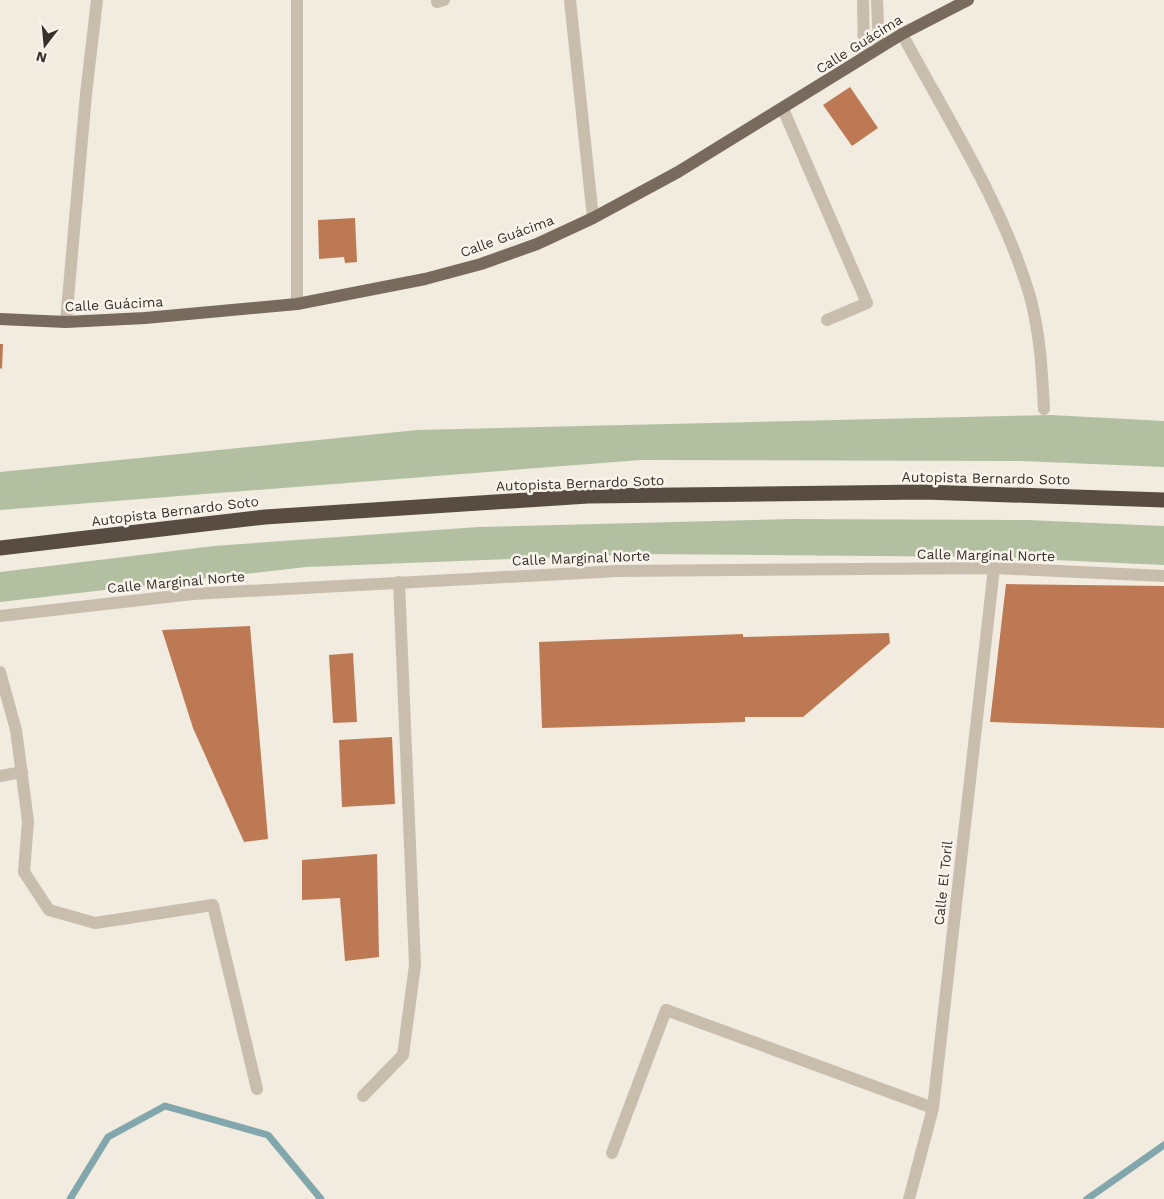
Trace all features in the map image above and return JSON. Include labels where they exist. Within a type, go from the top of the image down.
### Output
[{"type":"highway","name":"Autopista Bernardo Soto","points":[[0,548],[265,517],[588,496],[924,492],[1164,500]]},
{"type":"main road","name":"Calle Guácima","points":[[0,319],[66,322],[145,318],[297,304],[425,279],[481,264],[537,244],[593,218],[678,172],[902,34],[968,0]]},
{"type":"street","points":[[66,322],[86,94],[97,0]]},
{"type":"street","points":[[297,0],[297,304]]},
{"type":"street","points":[[570,0],[593,218]]},
{"type":"street","points":[[863,0],[864,57]]},
{"type":"street","points":[[877,0],[880,48]]},
{"type":"street","points":[[902,34],[994,204],[1029,293],[1040,344],[1044,410]]},
{"type":"street","points":[[783,109],[868,303],[828,320]]},
{"type":"street","name":"Calle Marginal Norte","points":[[0,616],[193,594],[618,570],[994,568],[1164,576]]},
{"type":"street","name":"Calle El Toril","points":[[909,1199],[933,1108],[994,568]]},
{"type":"street","points":[[363,1096],[404,1055],[415,964],[399,582]]},
{"type":"street","points":[[0,672],[16,730],[28,821],[24,872],[49,910],[95,924],[214,905],[257,1089]]},
{"type":"street","points":[[0,776],[22,772]]},
{"type":"street","points":[[612,1153],[666,1010],[933,1108]]},
{"type":"green space","points":[[1051,415],[1164,421],[1164,467],[1022,461],[641,460],[0,510],[0,472],[417,430]]},
{"type":"green space","points":[[791,519],[1027,520],[1164,526],[1164,565],[990,557],[642,554],[306,567],[0,602],[0,572],[214,546],[478,527]]},
{"type":"building","points":[[850,87],[878,128],[852,146],[823,105]]},
{"type":"building","points":[[355,218],[357,262],[345,263],[344,257],[319,259],[318,220]]},
{"type":"building","points":[[0,344],[3,344],[2,369],[0,368]]},
{"type":"building","points":[[1006,584],[1164,586],[1164,728],[990,722]]},
{"type":"building","points":[[250,626],[268,839],[244,842],[193,728],[162,630]]},
{"type":"building","points":[[889,633],[890,643],[803,717],[745,717],[745,722],[542,728],[539,642],[743,634],[743,637]]},
{"type":"building","points":[[353,653],[357,722],[333,723],[329,655]]},
{"type":"building","points":[[392,737],[395,804],[342,807],[339,740]]},
{"type":"building","points":[[377,854],[379,957],[345,961],[340,898],[302,900],[302,860]]},
{"type":"waterway","points":[[70,1199],[108,1137],[165,1106],[268,1135],[321,1199]]},
{"type":"waterway","points":[[1087,1199],[1164,1145]]}]
